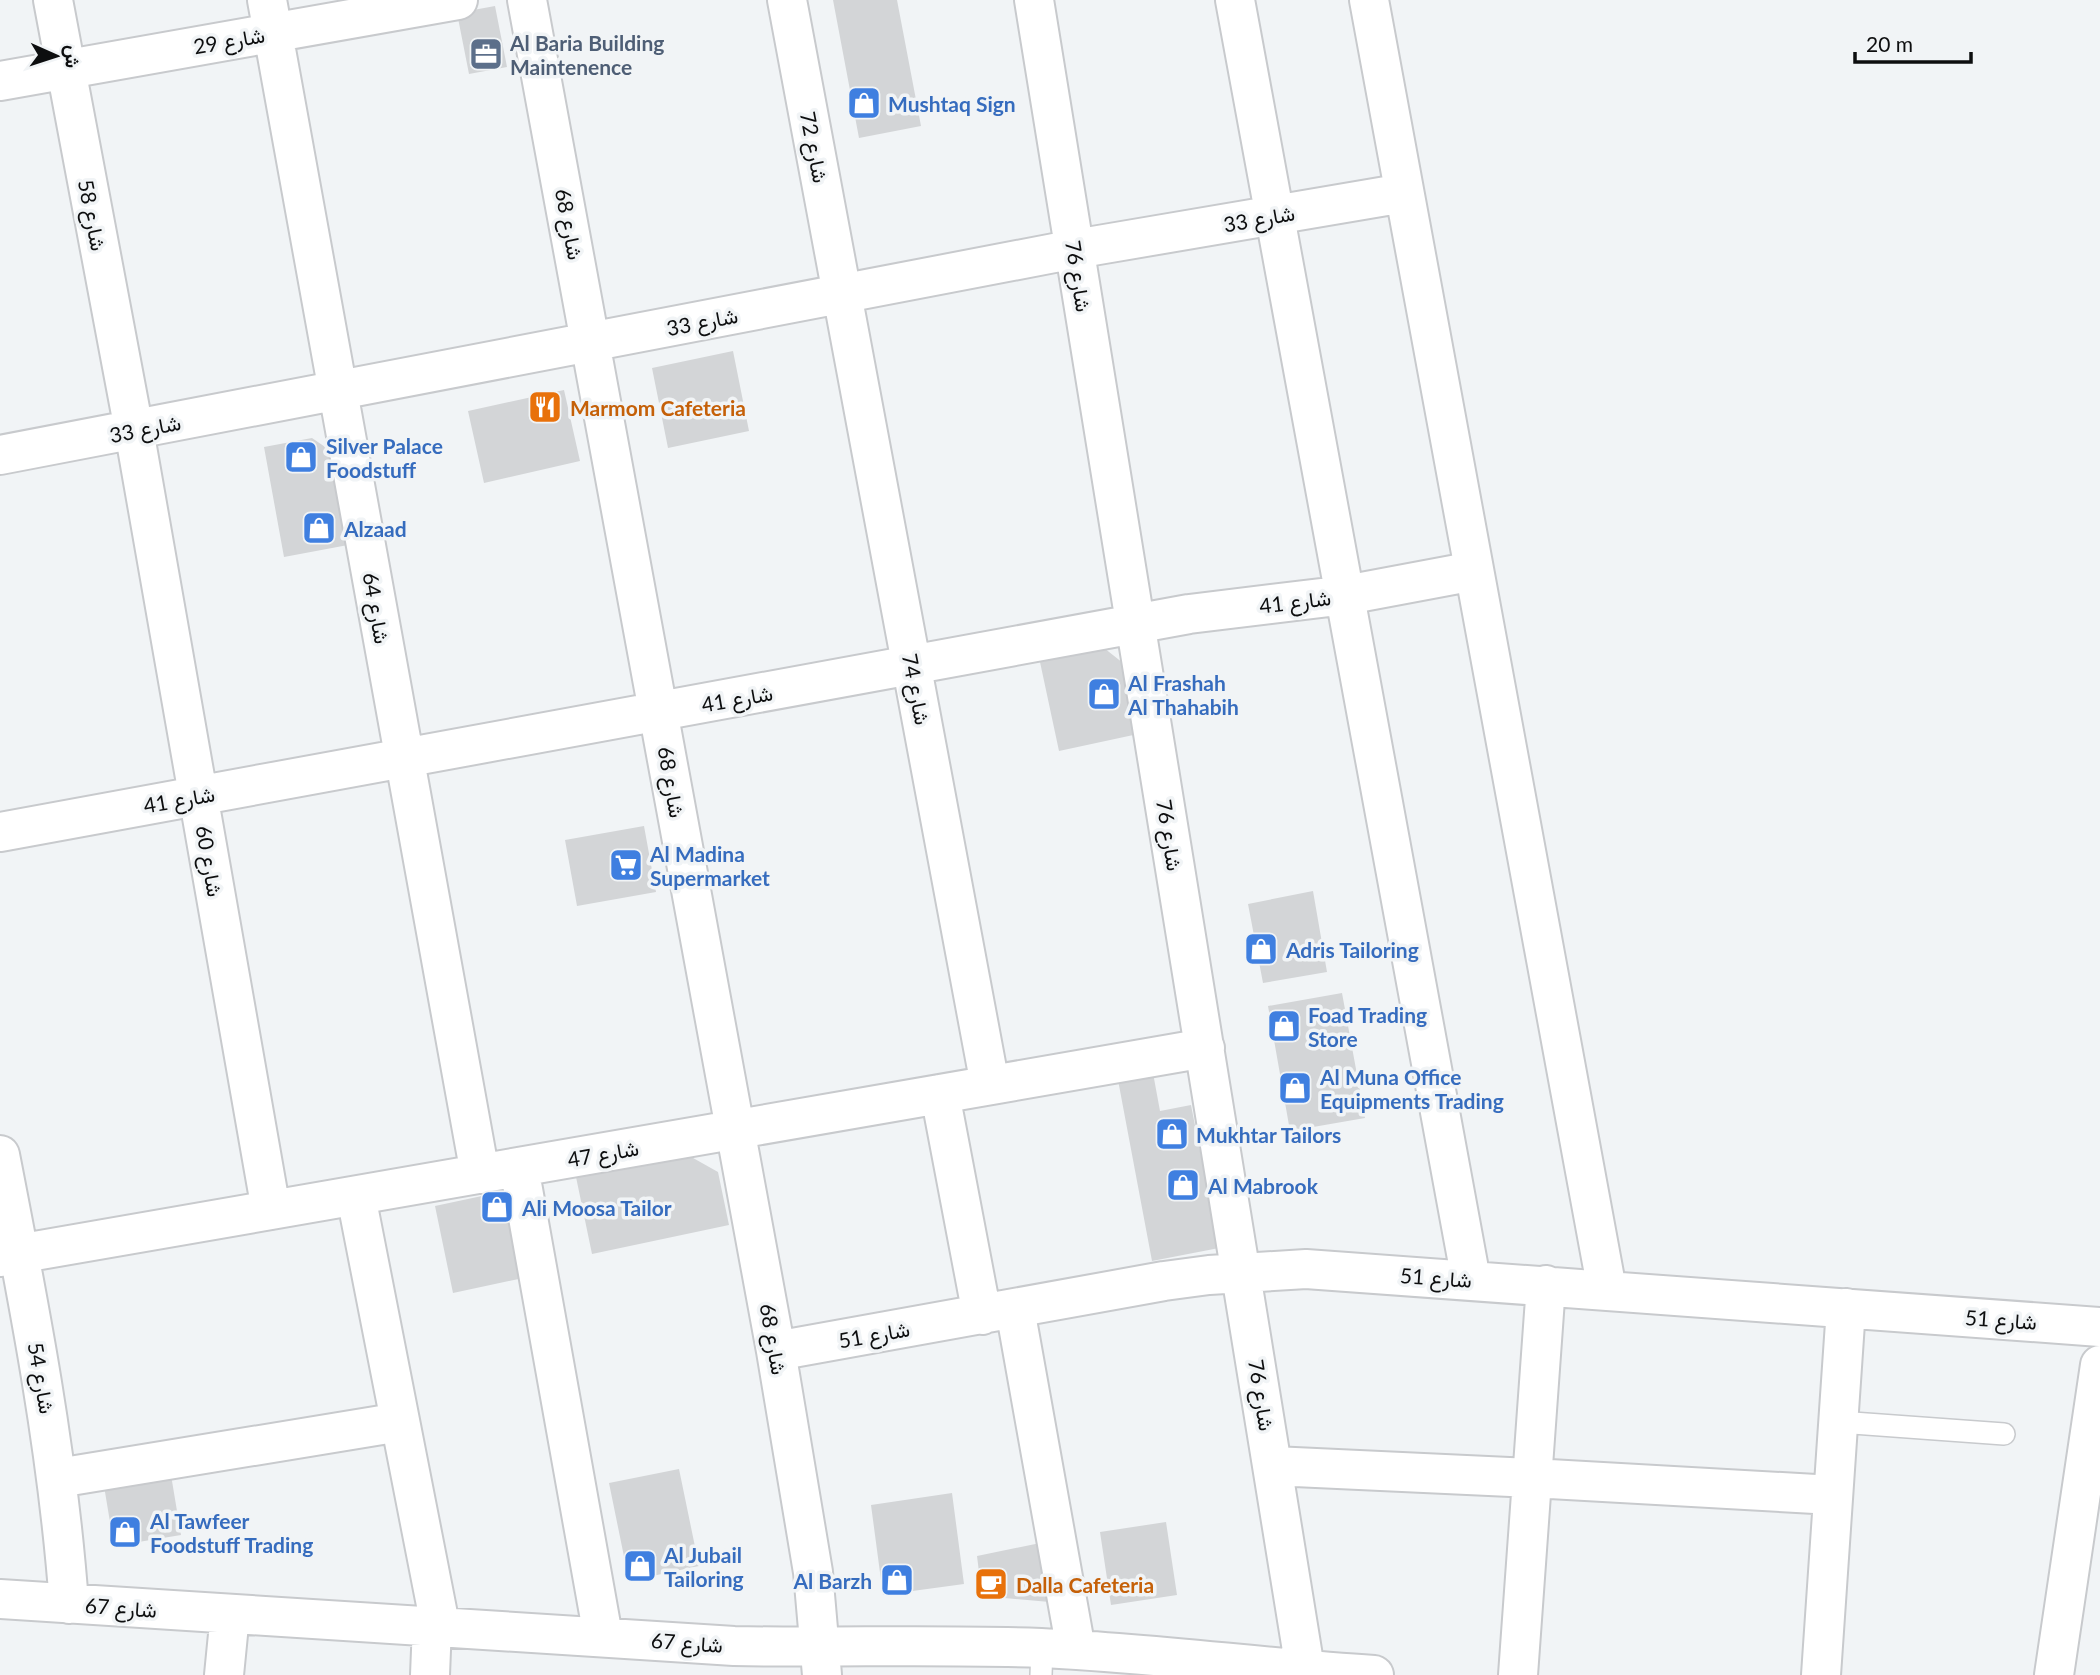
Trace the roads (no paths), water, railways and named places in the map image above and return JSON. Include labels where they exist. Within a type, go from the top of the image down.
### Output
[{"type":"street","name":"شارع 58","points":[[52,0],[134,430]]},
{"type":"street","name":"شارع 29","points":[[0,80],[65,68],[270,16],[458,0]]},
{"type":"street","name":"شارع 68","points":[[527,0],[776,1351],[813,1572],[813,1666]]},
{"type":"street","name":"شارع 72","points":[[787,0],[843,293]]},
{"type":"street","name":"شارع 76","points":[[1034,0],[1306,1673]]},
{"type":"street","points":[[1235,0],[1471,1280]]},
{"type":"street","points":[[1368,0],[1607,1290]]},
{"type":"street","name":"شارع 64","points":[[270,16],[480,1174]]},
{"type":"street","name":"شارع 33","points":[[0,455],[1075,249],[1404,193]]},
{"type":"street","name":"شارع 74","points":[[843,293],[990,1085]]},
{"type":"street","name":"شارع 60","points":[[134,430],[271,1210]]},
{"type":"street","name":"شارع 41","points":[[0,832],[1136,623],[1200,612],[1346,595],[1474,571]]},
{"type":"street","name":"شارع 47","points":[[10,1255],[1205,1048]]},
{"type":"street","points":[[940,1094],[998,1312],[1053,1658]]},
{"type":"street","name":"شارع 54","points":[[0,1155],[10,1255],[58,1478],[69,1604]]},
{"type":"street","points":[[519,1167],[603,1636]]},
{"type":"street","points":[[356,1196],[436,1625],[430,1675]]},
{"type":"street","name":"شارع 51","points":[[776,1351],[1164,1281],[1306,1269],[2100,1327]]},
{"type":"street","points":[[1518,1675],[1546,1286]]},
{"type":"street","points":[[1821,1675],[1846,1308]]},
{"type":"street","points":[[2054,1675],[2089,1516],[2100,1365]]},
{"type":"street","points":[[58,1478],[400,1422]]},
{"type":"street","points":[[1273,1466],[1833,1495]]},
{"type":"street","name":"شارع 67","points":[[0,1599],[734,1646],[813,1666],[958,1646],[1053,1658],[1374,1675]]},
{"type":"street","points":[[225,1675],[230,1614]]},
{"type":"lane","points":[[1839,1422],[2004,1434]]},
{"type":"place","name":"Al Baria Building Maintenence","points":[[486,54]]},
{"type":"place","name":"Mushtaq Sign","points":[[864,103]]},
{"type":"place","name":"Marmom Cafeteria","points":[[545,407]]},
{"type":"place","name":"Silver Palace Foodstuff","points":[[301,457]]},
{"type":"place","name":"Alzaad","points":[[319,528]]},
{"type":"place","name":"Al Frashah Al Thahabih","points":[[1104,694]]},
{"type":"place","name":"Al Madina Supermarket","points":[[626,865]]},
{"type":"place","name":"Adris Tailoring","points":[[1261,949]]},
{"type":"place","name":"Foad Trading Store","points":[[1284,1026]]},
{"type":"place","name":"Al Muna Office Equipments Trading","points":[[1295,1088]]},
{"type":"place","name":"Mukhtar Tailors","points":[[1172,1134]]},
{"type":"place","name":"Al Mabrook","points":[[1183,1185]]},
{"type":"place","name":"Ali Moosa Tailor","points":[[497,1207]]},
{"type":"place","name":"Al Tawfeer Foodstuff Trading","points":[[125,1532]]},
{"type":"place","name":"Al Jubail Tailoring","points":[[640,1566]]},
{"type":"place","name":"Al Barzh","points":[[897,1580]]},
{"type":"place","name":"Dalla Cafeteria","points":[[991,1584]]}]
